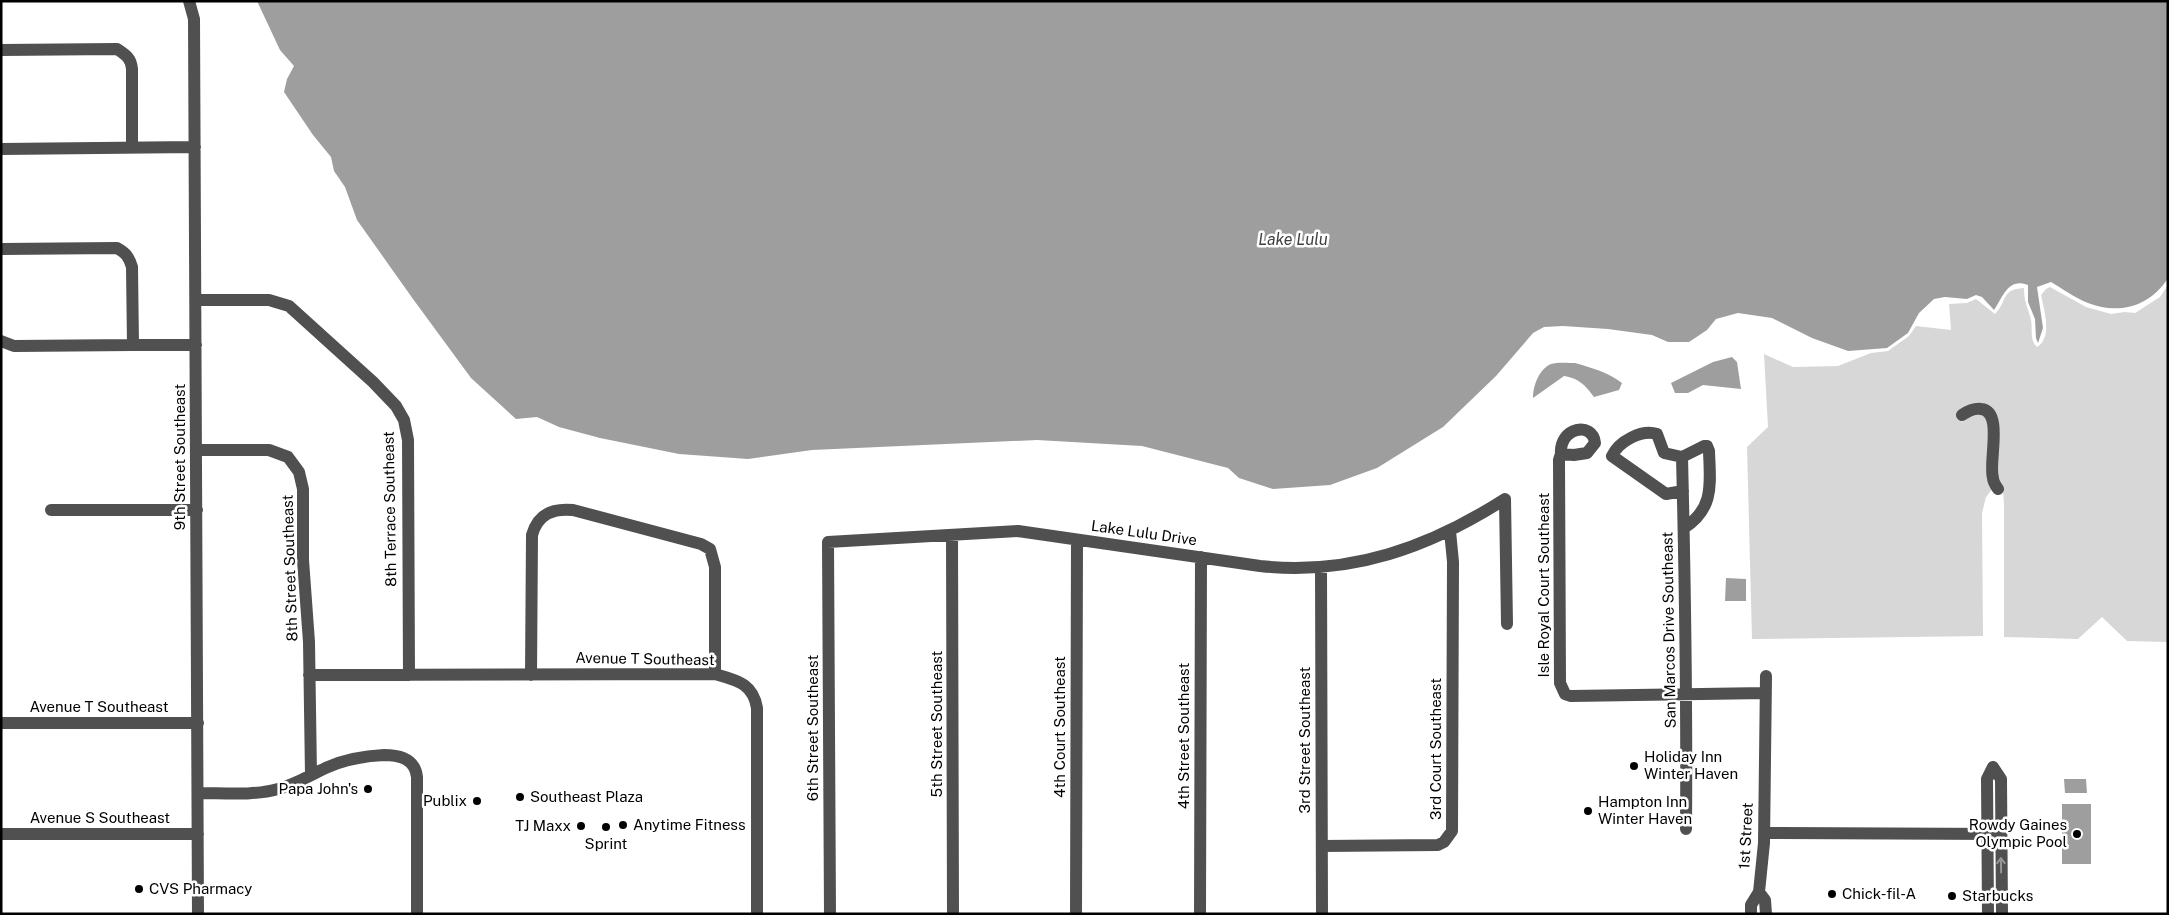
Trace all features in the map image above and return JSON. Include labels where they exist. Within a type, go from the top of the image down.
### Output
[{"type":"street","name":"9th Street Southeast","points":[[189,1],[194,19],[198,914]]},
{"type":"street","points":[[1,50],[117,49],[127,55],[131,61],[132,68],[132,148]]},
{"type":"street","points":[[1,149],[194,147]]},
{"type":"street","points":[[1,249],[117,248],[123,251],[129,256],[132,267],[133,345]]},
{"type":"street","name":"8th Terrace Southeast","points":[[196,300],[269,300],[289,306],[373,382],[401,414],[408,440],[409,675]]},
{"type":"street","points":[[1,341],[14,346],[196,345]]},
{"type":"street","points":[[1962,415],[1976,409],[1987,410],[1991,414],[1994,426],[1992,478],[1998,489]]},
{"type":"street","points":[[1683,491],[1666,494],[1612,456],[1615,448],[1627,440],[1650,432],[1657,434],[1664,453],[1682,457],[1706,446],[1709,451],[1708,499],[1694,522],[1684,528]]},
{"type":"street","name":"8th Street Southeast","points":[[196,450],[269,450],[288,457],[299,472],[303,490],[303,560],[307,598],[310,675],[311,775]]},
{"type":"street","name":"Isle Royal Court Southeast","points":[[1561,454],[1559,460],[1560,683],[1562,690],[1572,696],[1686,695],[1766,686]]},
{"type":"street","name":"San Marcos Drive Southeast","points":[[1682,457],[1686,829]]},
{"type":"street","points":[[1450,531],[1505,499],[1507,624]]},
{"type":"street","points":[[532,675],[532,535],[537,522],[542,516],[561,508],[669,535],[701,544],[710,549],[715,567],[715,674]]},
{"type":"street","points":[[51,510],[197,510]]},
{"type":"street","name":"Lake Lulu Drive","points":[[828,542],[1018,531],[1284,569],[1321,567],[1375,559],[1419,545],[1450,531]]},
{"type":"street","name":"3rd Court Southeast","points":[[1322,846],[1438,845],[1444,842],[1452,831],[1453,562],[1450,531]]},
{"type":"street","name":"5th Street Southeast","points":[[952,535],[953,914]]},
{"type":"street","name":"4th Court Southeast","points":[[1076,914],[1078,540]]},
{"type":"street","name":"6th Street Southeast","points":[[828,542],[830,914]]},
{"type":"street","name":"4th Street Southeast","points":[[1200,914],[1201,558]]},
{"type":"street","name":"3rd Street Southeast","points":[[1321,567],[1322,914]]},
{"type":"street","name":"Avenue T Southeast","points":[[310,675],[715,674],[742,681],[754,695],[757,708],[757,914]]},
{"type":"street","name":"1st Street","points":[[1751,914],[1751,905],[1759,892],[1764,833],[1766,686]]},
{"type":"street","name":"Avenue T Southeast","points":[[1,723],[198,723]]},
{"type":"street","points":[[198,792],[268,791],[281,789],[329,766],[357,757],[392,755],[408,759],[413,764],[417,777],[417,914]]},
{"type":"street","points":[[1988,914],[1987,779],[1993,767],[2001,779],[2002,914]]},
{"type":"street","points":[[1764,833],[2001,834]]},
{"type":"street","name":"Avenue S Southeast","points":[[1,834],[198,834]]},
{"type":"street","name":"1st Street","points":[[1759,892],[1765,900],[1766,914]]},
{"type":"shaded area","points":[[2168,285],[2168,642],[2127,641],[2102,617],[2078,639],[2004,637],[2004,504],[2003,491],[1996,476],[1995,412],[1957,414],[1962,422],[1974,415],[1987,417],[1993,488],[1986,497],[1982,513],[1983,636],[1752,639],[1747,447],[1768,427],[1764,354],[1793,367],[1838,366],[1871,353],[1888,351],[1909,336],[1916,326],[1951,330],[1949,304],[1967,303],[1976,299],[1995,314],[2008,293],[2024,288],[2025,301],[2031,320],[2032,338],[2037,347],[2042,343],[2046,330],[2041,295],[2050,287],[2086,307],[2111,314],[2135,313],[2160,297]]},
{"type":"water","name":"Lake Lulu","points":[[257,1],[2168,1],[2168,278],[2161,288],[2143,302],[2122,308],[2099,307],[2088,303],[2051,282],[2037,287],[2043,328],[2038,343],[2035,319],[2028,302],[2028,285],[2021,283],[2011,286],[2003,294],[1994,310],[1982,297],[1976,295],[1967,299],[1945,297],[1934,299],[1919,313],[1908,333],[1887,348],[1848,351],[1812,338],[1772,318],[1738,313],[1716,319],[1707,330],[1689,342],[1668,342],[1652,335],[1608,329],[1563,326],[1544,327],[1533,333],[1496,376],[1443,427],[1377,468],[1330,485],[1273,489],[1239,478],[1228,468],[1142,446],[1037,440],[812,450],[748,459],[679,454],[600,438],[559,427],[537,417],[516,419],[471,378],[357,220],[345,187],[334,171],[331,157],[313,135],[284,92],[287,79],[294,66],[280,50]]},
{"type":"water","points":[[1732,357],[1737,362],[1741,389],[1703,385],[1688,393],[1675,393],[1671,383],[1713,362]]},
{"type":"water","points":[[1556,363],[1575,363],[1617,379],[1622,383],[1619,390],[1594,397],[1582,383],[1564,376],[1533,398],[1538,378],[1547,366]]},
{"type":"water","points":[[1726,578],[1746,579],[1746,601],[1725,601]]},
{"type":"water","points":[[2064,779],[2086,779],[2087,793],[2065,793]]},
{"type":"water","name":"Rowdy Gaines Olympic Pool","points":[[2062,804],[2091,804],[2091,864],[2062,864]]},
{"type":"place","name":"Holiday Inn Winter Haven","points":[[1634,766]]},
{"type":"place","name":"Papa John's","points":[[368,789]]},
{"type":"place","name":"Southeast Plaza","points":[[520,797]]},
{"type":"place","name":"Publix","points":[[477,801]]},
{"type":"place","name":"Hampton Inn Winter Haven","points":[[1588,811]]},
{"type":"place","name":"Anytime Fitness","points":[[623,825]]},
{"type":"place","name":"TJ Maxx","points":[[581,826]]},
{"type":"place","name":"Sprint","points":[[606,827]]},
{"type":"place","name":"Rowdy Gaines Olympic Pool","points":[[2077,834]]},
{"type":"place","name":"CVS Pharmacy","points":[[139,889]]},
{"type":"place","name":"Chick-fil-A","points":[[1832,894]]},
{"type":"place","name":"Starbucks","points":[[1952,896]]}]
